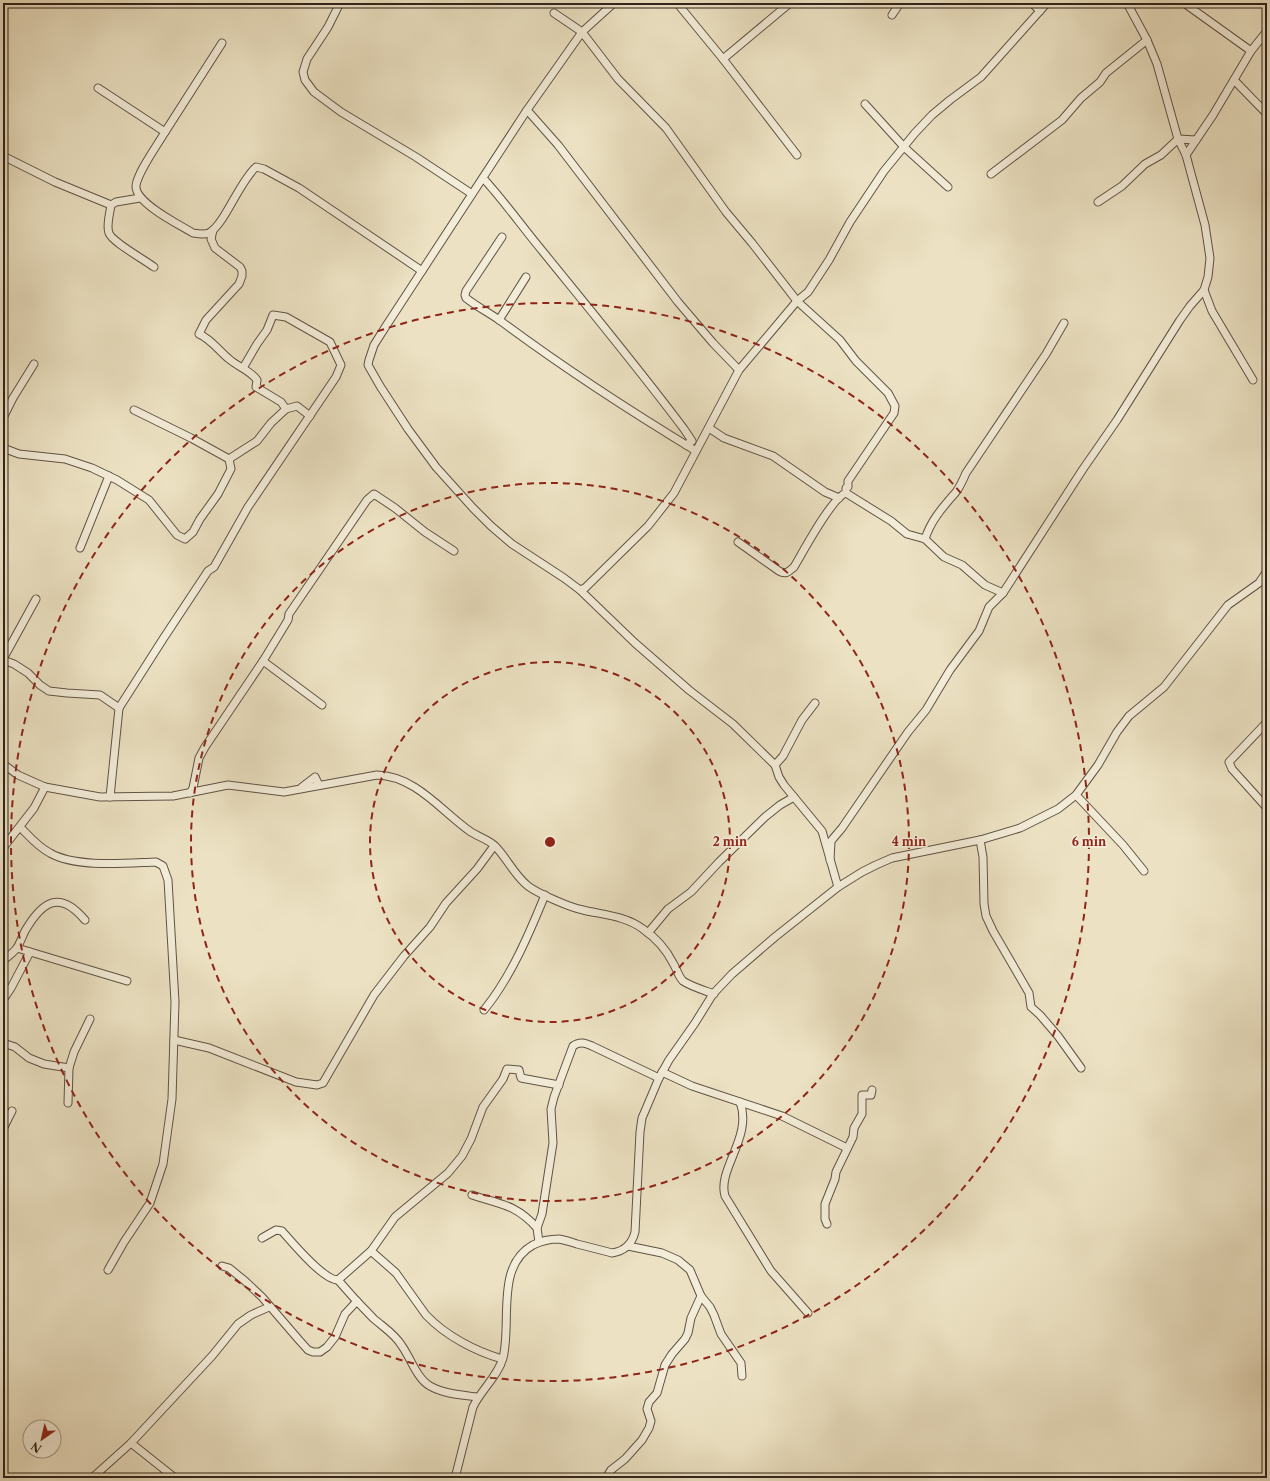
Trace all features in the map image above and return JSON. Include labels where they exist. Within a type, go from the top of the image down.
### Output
[{"type":"street","points":[[340,3],[328,27],[307,60],[304,72],[305,80],[314,92],[341,112],[416,157],[472,194]]},
{"type":"street","points":[[612,3],[582,32],[527,110],[374,344],[368,360],[368,365],[408,429],[436,467],[473,508],[512,544],[580,590],[688,690],[733,724],[775,765],[779,777],[822,831],[838,887]]},
{"type":"street","points":[[677,3],[723,59],[796,155]]},
{"type":"street","points":[[723,59],[790,3]]},
{"type":"street","points":[[892,15],[900,3]]},
{"type":"street","points":[[1032,3],[1040,11]]},
{"type":"street","points":[[580,590],[585,588],[648,526],[674,493],[739,370],[797,301],[808,292],[829,260],[850,222],[884,171],[932,115],[981,77],[1047,3]]},
{"type":"street","points":[[830,860],[831,841],[842,828],[908,732],[926,710],[950,670],[979,631],[989,607],[1003,593],[1082,469],[1117,420],[1180,320],[1204,290],[1208,277],[1210,258],[1205,225],[1186,155],[1178,139],[1156,64],[1147,40],[1127,3]]},
{"type":"street","points":[[1184,3],[1251,51]]},
{"type":"street","points":[[554,13],[582,32],[618,79],[666,128],[726,212],[797,301],[840,340],[856,361],[888,393],[895,406],[894,413],[848,481],[846,493]]},
{"type":"street","points":[[1186,155],[1251,51],[1267,31]]},
{"type":"street","points":[[991,174],[1062,120],[1081,98],[1100,82],[1106,73],[1147,40]]},
{"type":"street","points":[[222,43],[165,132],[139,177],[136,185],[136,192],[140,198],[193,233],[207,234],[223,216],[247,176],[256,167],[264,169],[298,188],[422,271]]},
{"type":"street","points":[[1234,80],[1267,114]]},
{"type":"street","points":[[98,88],[165,132]]},
{"type":"street","points":[[865,104],[904,147],[948,187]]},
{"type":"street","points":[[527,110],[558,145],[678,302],[713,343],[739,370]]},
{"type":"street","points":[[1098,202],[1122,186],[1145,164],[1161,155],[1178,139],[1196,140]]},
{"type":"street","points":[[3,156],[55,182],[111,205]]},
{"type":"street","points":[[483,178],[610,334],[684,429],[692,441],[686,445]]},
{"type":"street","points":[[111,205],[116,202],[140,198]]},
{"type":"street","points":[[111,205],[108,226],[112,239],[154,267]]},
{"type":"street","points":[[212,230],[211,239],[215,248],[240,268],[242,276],[239,284],[206,320],[199,334],[206,337],[230,360],[254,375],[257,380],[256,387],[281,402],[286,409]]},
{"type":"street","points":[[502,237],[465,295],[466,298],[533,345],[696,451]]},
{"type":"street","points":[[499,320],[526,277]]},
{"type":"street","points":[[1204,290],[1212,311],[1253,380]]},
{"type":"street","points":[[110,797],[119,708],[208,571],[214,567],[248,507],[336,377],[341,365],[330,342],[286,318],[273,315],[267,330],[243,368]]},
{"type":"street","points":[[925,539],[935,517],[957,491],[966,473],[1046,354],[1064,323]]},
{"type":"street","points":[[3,418],[13,398],[34,364]]},
{"type":"street","points":[[229,459],[257,441],[271,423],[286,409],[297,406],[310,416]]},
{"type":"street","points":[[3,448],[19,454],[65,460],[92,468],[109,476],[136,490],[149,500],[176,535],[185,539],[193,532],[200,518],[218,494],[231,469],[229,459],[191,438],[134,410]]},
{"type":"street","points":[[709,428],[724,438],[773,456],[825,492],[839,498]]},
{"type":"street","points":[[80,548],[109,476]]},
{"type":"street","points":[[738,542],[784,574],[794,567],[826,514],[841,494],[846,493]]},
{"type":"street","points":[[846,493],[891,521],[907,534],[925,539],[944,557],[962,564],[985,585],[1003,593]]},
{"type":"street","points":[[190,792],[199,758],[205,748],[263,662],[288,620],[289,614],[367,500],[374,494],[395,508],[425,532],[454,551]]},
{"type":"street","points":[[455,1478],[473,1407],[477,1397],[499,1368],[502,1359],[506,1344],[510,1275],[514,1264],[522,1253],[539,1242],[560,1240],[612,1253],[621,1251],[634,1239],[642,1118],[669,1060],[680,1046],[714,994],[732,974],[775,937],[838,887],[862,872],[892,858],[980,840],[1020,828],[1058,809],[1076,795],[1098,765],[1128,716],[1167,683],[1228,605],[1259,582],[1267,571]]},
{"type":"street","points":[[36,599],[3,659],[28,673],[40,685],[50,691],[67,694],[100,695],[119,708]]},
{"type":"street","points":[[263,662],[322,705]]},
{"type":"street","points":[[775,765],[782,756],[802,720],[815,703]]},
{"type":"street","points":[[1267,722],[1228,762],[1232,769],[1267,808]]},
{"type":"street","points":[[3,764],[18,775],[45,787],[94,796],[110,797],[173,796],[228,785],[284,792],[302,788],[315,777],[319,785],[377,776],[386,776],[397,779],[418,789],[472,833],[494,846],[523,882],[532,889],[577,909],[622,918],[632,922],[648,932],[668,954],[675,964],[682,980],[714,994]]},
{"type":"street","points":[[3,848],[34,808],[45,787]]},
{"type":"street","points":[[1076,795],[1123,845],[1144,871]]},
{"type":"street","points":[[648,932],[668,909],[691,892],[765,817],[780,805],[794,797]]},
{"type":"street","points":[[20,827],[36,843],[50,853],[62,858],[92,863],[156,862],[163,866],[168,880],[175,1002],[172,1099],[163,1164],[150,1203],[124,1242],[108,1270]]},
{"type":"street","points":[[980,840],[983,857],[984,904],[986,916],[1029,993],[1031,1007],[1058,1036],[1081,1068]]},
{"type":"street","points":[[174,1040],[209,1048],[296,1082],[317,1085],[323,1083],[374,995],[404,956],[430,927],[446,903],[477,869],[494,846]]},
{"type":"street","points":[[484,1010],[521,951],[545,895]]},
{"type":"street","points":[[3,961],[17,948],[33,918],[43,906],[54,901],[64,903],[77,910],[85,920]]},
{"type":"street","points":[[17,948],[127,980]]},
{"type":"street","points":[[17,948],[25,961]]},
{"type":"street","points":[[3,1000],[30,952]]},
{"type":"street","points":[[68,1103],[69,1068],[74,1052],[90,1019]]},
{"type":"street","points":[[3,1043],[15,1047],[29,1058],[44,1064],[69,1068]]},
{"type":"street","points":[[539,1242],[537,1228],[542,1214],[552,1143],[551,1109],[570,1053],[573,1046],[577,1043],[592,1046],[661,1075],[782,1116],[847,1148]]},
{"type":"street","points":[[338,1280],[371,1251],[395,1216],[448,1173],[462,1156],[483,1107],[503,1078],[507,1069],[519,1070],[521,1078],[559,1085]]},
{"type":"street","points":[[827,1224],[825,1219],[825,1204],[836,1172],[853,1137],[854,1128],[862,1114],[862,1095],[871,1095],[872,1090]]},
{"type":"street","points":[[740,1102],[743,1111],[742,1128],[738,1146],[725,1180],[724,1190],[726,1196],[771,1271],[808,1313]]},
{"type":"street","points":[[3,1128],[12,1111]]},
{"type":"street","points":[[472,1195],[504,1204],[531,1220],[537,1228]]},
{"type":"street","points":[[262,1238],[276,1230],[282,1231],[295,1247],[324,1273],[334,1280],[338,1280],[374,1320],[391,1332],[402,1345],[413,1366],[428,1386],[437,1390],[477,1397]]},
{"type":"street","points":[[628,1246],[662,1253],[678,1260],[686,1266],[694,1276],[701,1296],[710,1307],[721,1334],[741,1363],[742,1376]]},
{"type":"street","points":[[371,1251],[399,1277],[431,1321],[474,1348],[502,1359]]},
{"type":"street","points":[[222,1266],[229,1268],[237,1274],[262,1297],[269,1307],[280,1317],[308,1350],[313,1352],[320,1352],[328,1347],[345,1314],[357,1301]]},
{"type":"street","points":[[606,1478],[611,1470],[625,1459],[642,1440],[649,1428],[651,1421],[647,1410],[649,1402],[657,1393],[665,1365],[672,1354],[686,1339],[691,1318],[701,1296]]},
{"type":"street","points":[[260,1310],[262,1297]]},
{"type":"street","points":[[92,1478],[131,1443],[212,1356],[238,1324],[260,1310],[269,1307]]},
{"type":"street","points":[[131,1443],[175,1478]]}]
